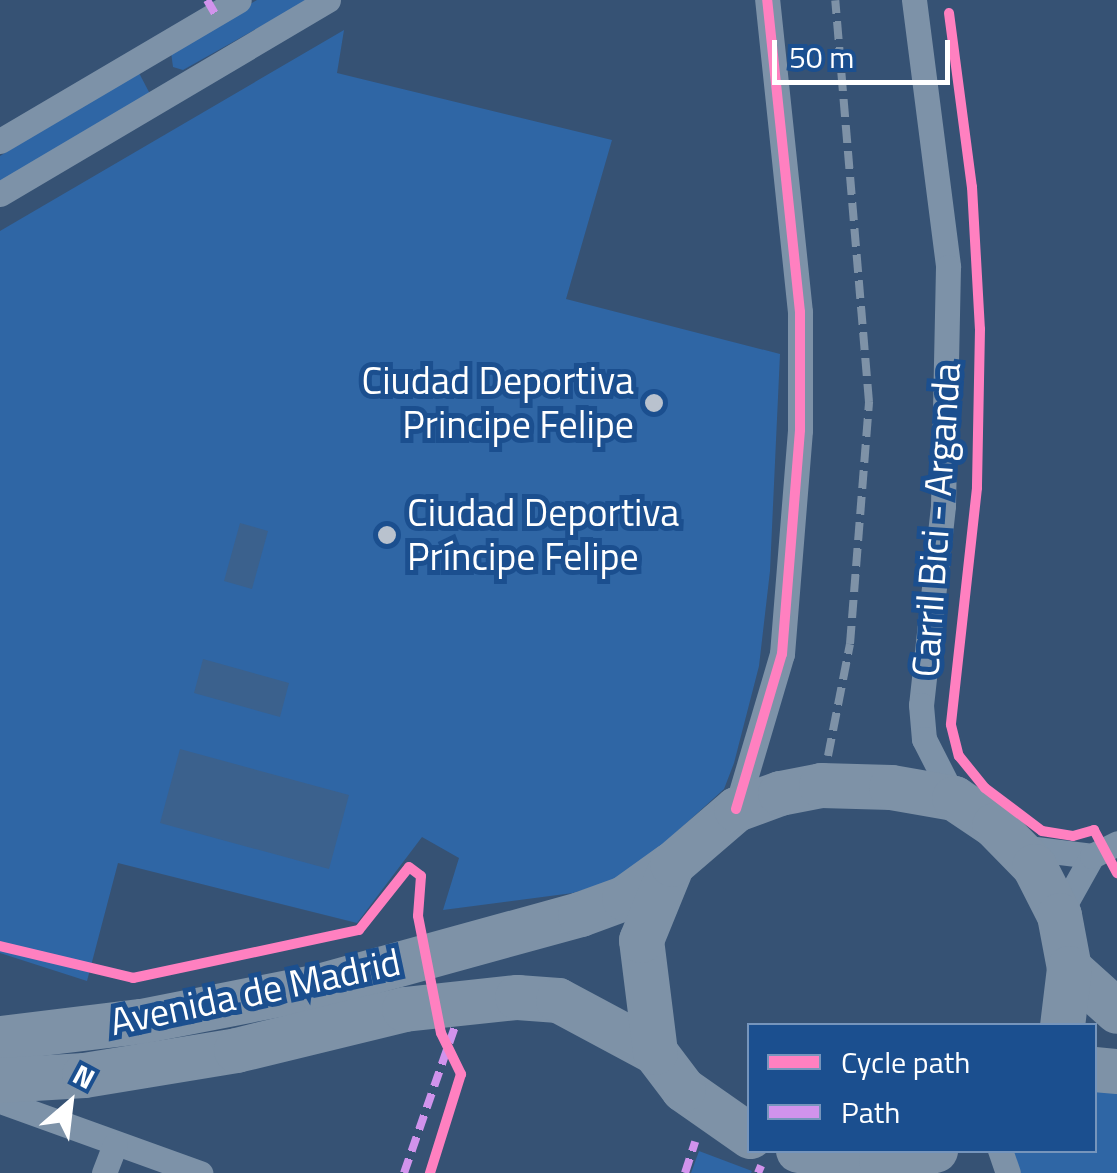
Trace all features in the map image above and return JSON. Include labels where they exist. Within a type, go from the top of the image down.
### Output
[{"type":"highway","points":[[736,809],[821,786],[892,787],[954,798],[1019,847],[1059,915],[1069,968],[1062,1023]]},
{"type":"highway","name":"Avenida de Madrid","points":[[0,1038],[141,1020],[315,987],[580,914],[624,898],[672,864],[736,809]]},
{"type":"highway","points":[[672,864],[642,940],[656,1052],[683,1090],[747,1134]]},
{"type":"highway","points":[[1069,968],[1117,1011]]},
{"type":"highway","name":"Avenida de Madrid","points":[[0,1080],[84,1075],[236,1050],[404,1009],[517,997],[558,1000],[656,1052]]},
{"type":"highway","points":[[823,1153],[881,1160],[919,1153]]},
{"type":"street","points":[[0,141],[158,48],[211,7],[239,0]]},
{"type":"street","points":[[0,194],[328,0]]},
{"type":"street","points":[[736,809],[782,654],[800,430],[800,312],[767,0]]},
{"type":"street","points":[[914,0],[948,266],[943,506],[921,705],[924,740],[954,798]]},
{"type":"street","points":[[158,48],[156,74],[179,88]]},
{"type":"street","points":[[1059,915],[1092,856],[1117,843]]},
{"type":"street","points":[[1019,847],[1092,856]]},
{"type":"street","points":[[0,1101],[200,1173]]},
{"type":"street","points":[[104,1173],[115,1145]]},
{"type":"street","points":[[881,1160],[939,1173]]},
{"type":"shaded area","points":[[257,0],[308,0],[183,70],[173,67],[171,52]]},
{"type":"shaded area","name":"Ciudad Deportiva Príncipe Felipe","points":[[344,30],[337,73],[612,140],[566,299],[780,354],[770,571],[759,666],[734,763],[724,789],[628,876],[573,893],[443,910],[459,858],[422,837],[357,923],[118,863],[87,981],[0,953],[0,231]]},
{"type":"shaded area","points":[[138,71],[150,94],[0,182],[0,156]]},
{"type":"shaded area","points":[[240,523],[268,531],[252,589],[224,581]]},
{"type":"shaded area","points":[[203,659],[289,683],[280,717],[194,693]]},
{"type":"shaded area","points":[[180,749],[349,795],[329,869],[160,823]]},
{"type":"shaded area","points":[[1097,1086],[1117,1090],[1117,1173],[1018,1173],[1013,1153],[1097,1153]]},
{"type":"shaded area","points":[[699,1151],[752,1171],[691,1173]]},
{"type":"railway","points":[[828,756],[850,644],[869,402],[835,0]]},
{"type":"marked path","points":[[207,0],[215,14]]},
{"type":"marked path","points":[[404,1173],[456,1024]]},
{"type":"marked path","points":[[685,1173],[695,1142]]},
{"type":"marked path","points":[[758,1173],[761,1166]]},
{"type":"cycle path","points":[[736,809],[782,654],[800,430],[800,312],[767,0]]},
{"type":"cycle path","name":"Carril Bici - Arganda","points":[[949,13],[972,187],[980,329],[977,488],[951,725],[959,756],[985,788],[1042,831],[1073,836],[1094,830],[1117,873]]},
{"type":"cycle path","points":[[0,946],[133,978],[359,930],[409,867],[421,876],[418,916],[441,1033],[461,1074],[430,1173]]},
{"type":"place","name":"Ciudad Deportiva Principe Felipe","points":[[654,403]]},
{"type":"place","name":"Ciudad Deportiva Príncipe Felipe","points":[[387,535]]}]
